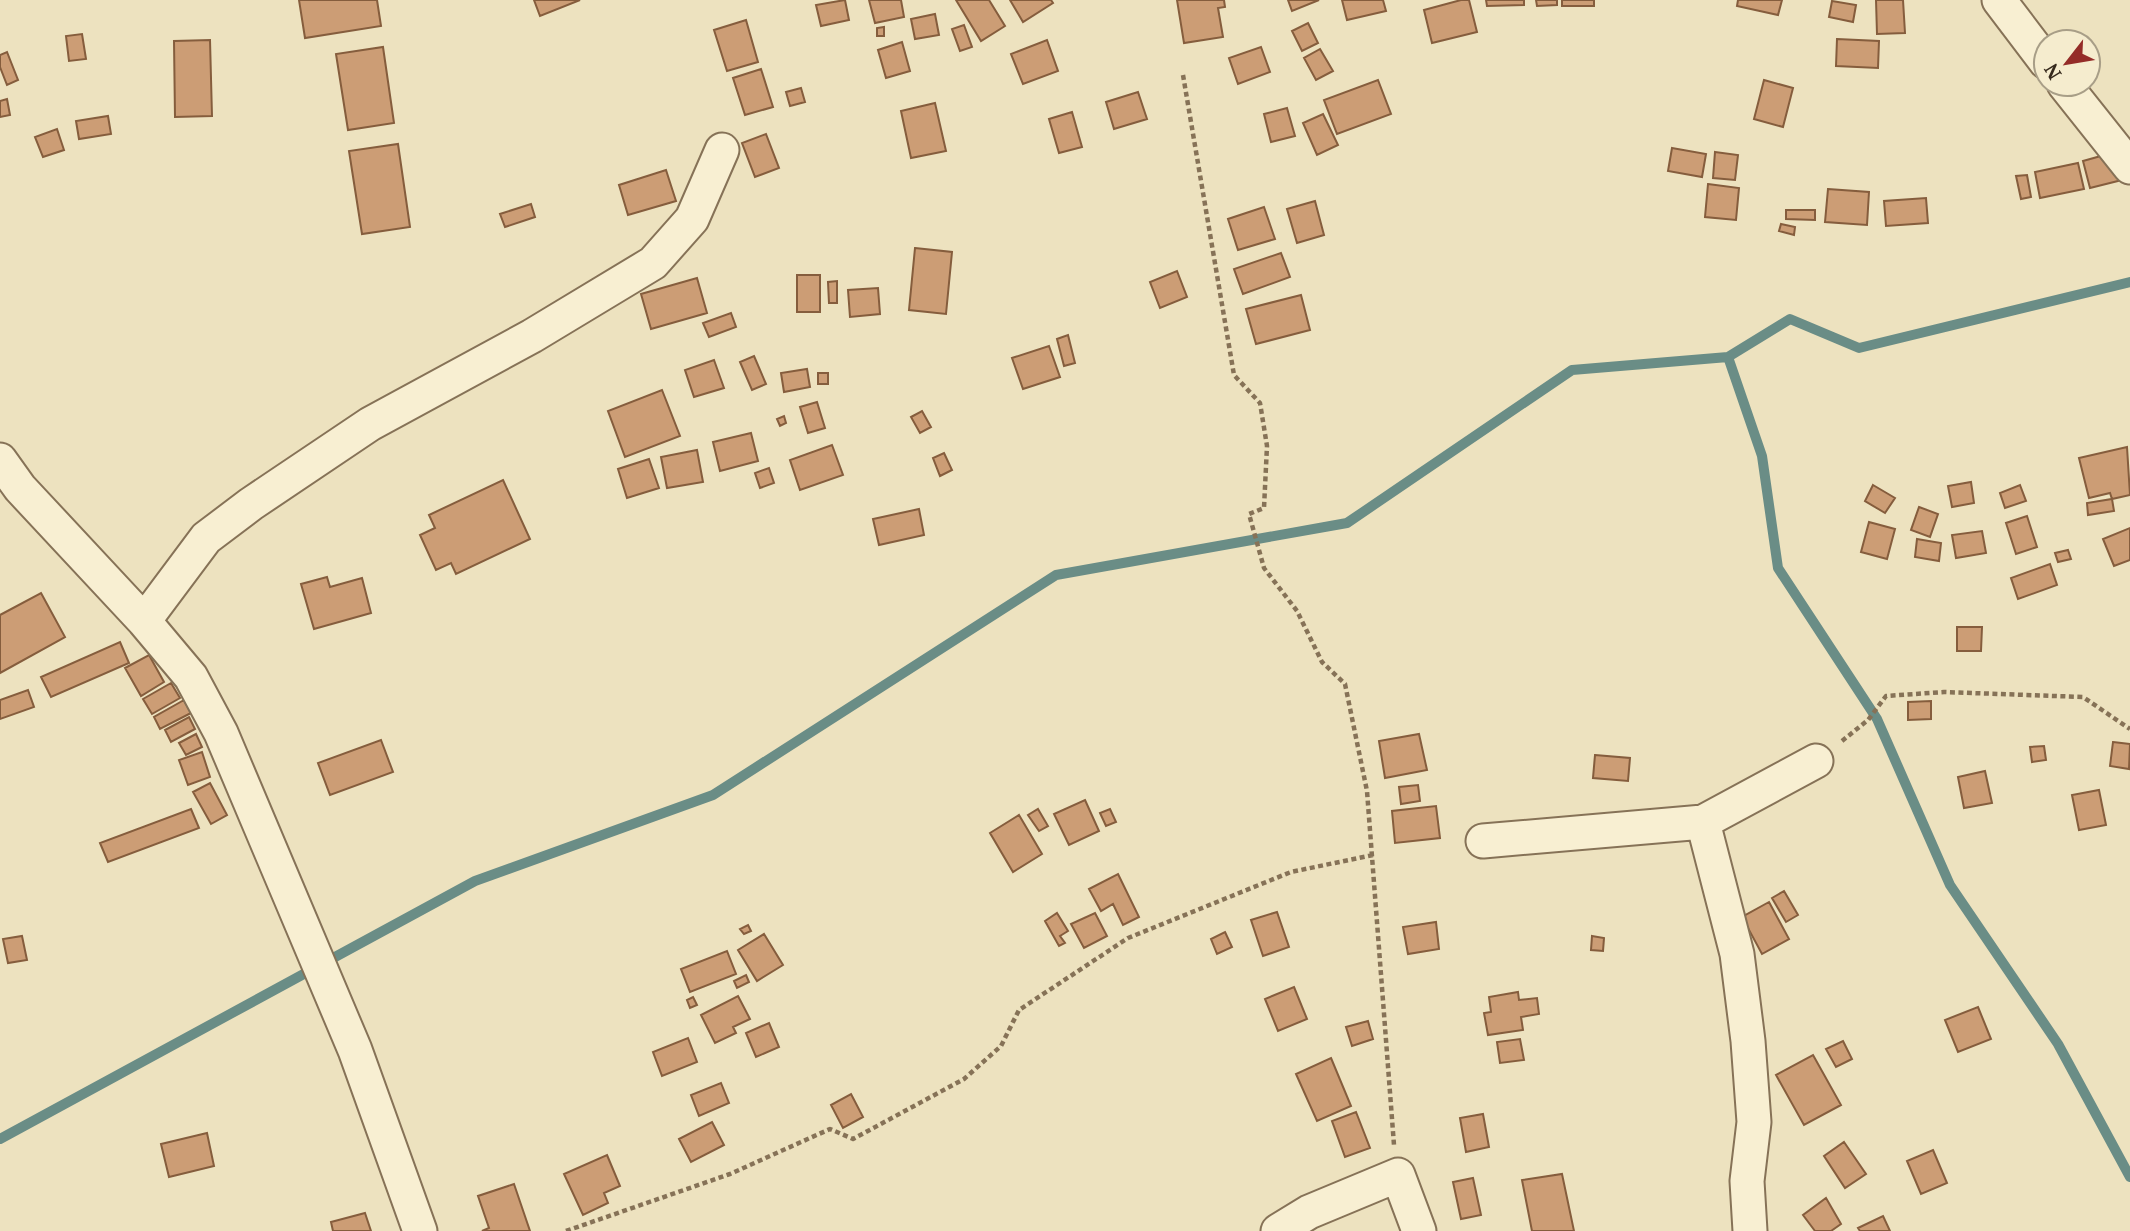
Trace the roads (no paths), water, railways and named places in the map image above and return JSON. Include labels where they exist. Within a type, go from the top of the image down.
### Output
[{"type":"street","points":[[1999,0],[2032,44]]},
{"type":"street","points":[[2075,98],[2130,167]]},
{"type":"street","points":[[144,621],[206,538],[251,504],[370,424],[532,336],[653,263],[692,219],[722,150]]},
{"type":"street","points":[[0,460],[10,490],[144,621],[191,677],[222,733],[355,1050],[418,1230]]},
{"type":"street","points":[[1483,841],[1703,822],[1816,761]]},
{"type":"street","points":[[1703,822],[1737,954],[1748,1041],[1754,1122],[1747,1181],[1750,1231]]},
{"type":"street","points":[[1278,1231],[1320,1208],[1398,1175],[1419,1231]]},
{"type":"waterway","points":[[0,1139],[475,881],[713,795],[1056,575],[1347,523],[1572,370],[1728,357],[1790,319],[1859,348],[2130,282]]},
{"type":"waterway","points":[[1728,357],[1762,456],[1778,568],[1877,719],[1950,885],[2058,1044],[2130,1177]]}]
